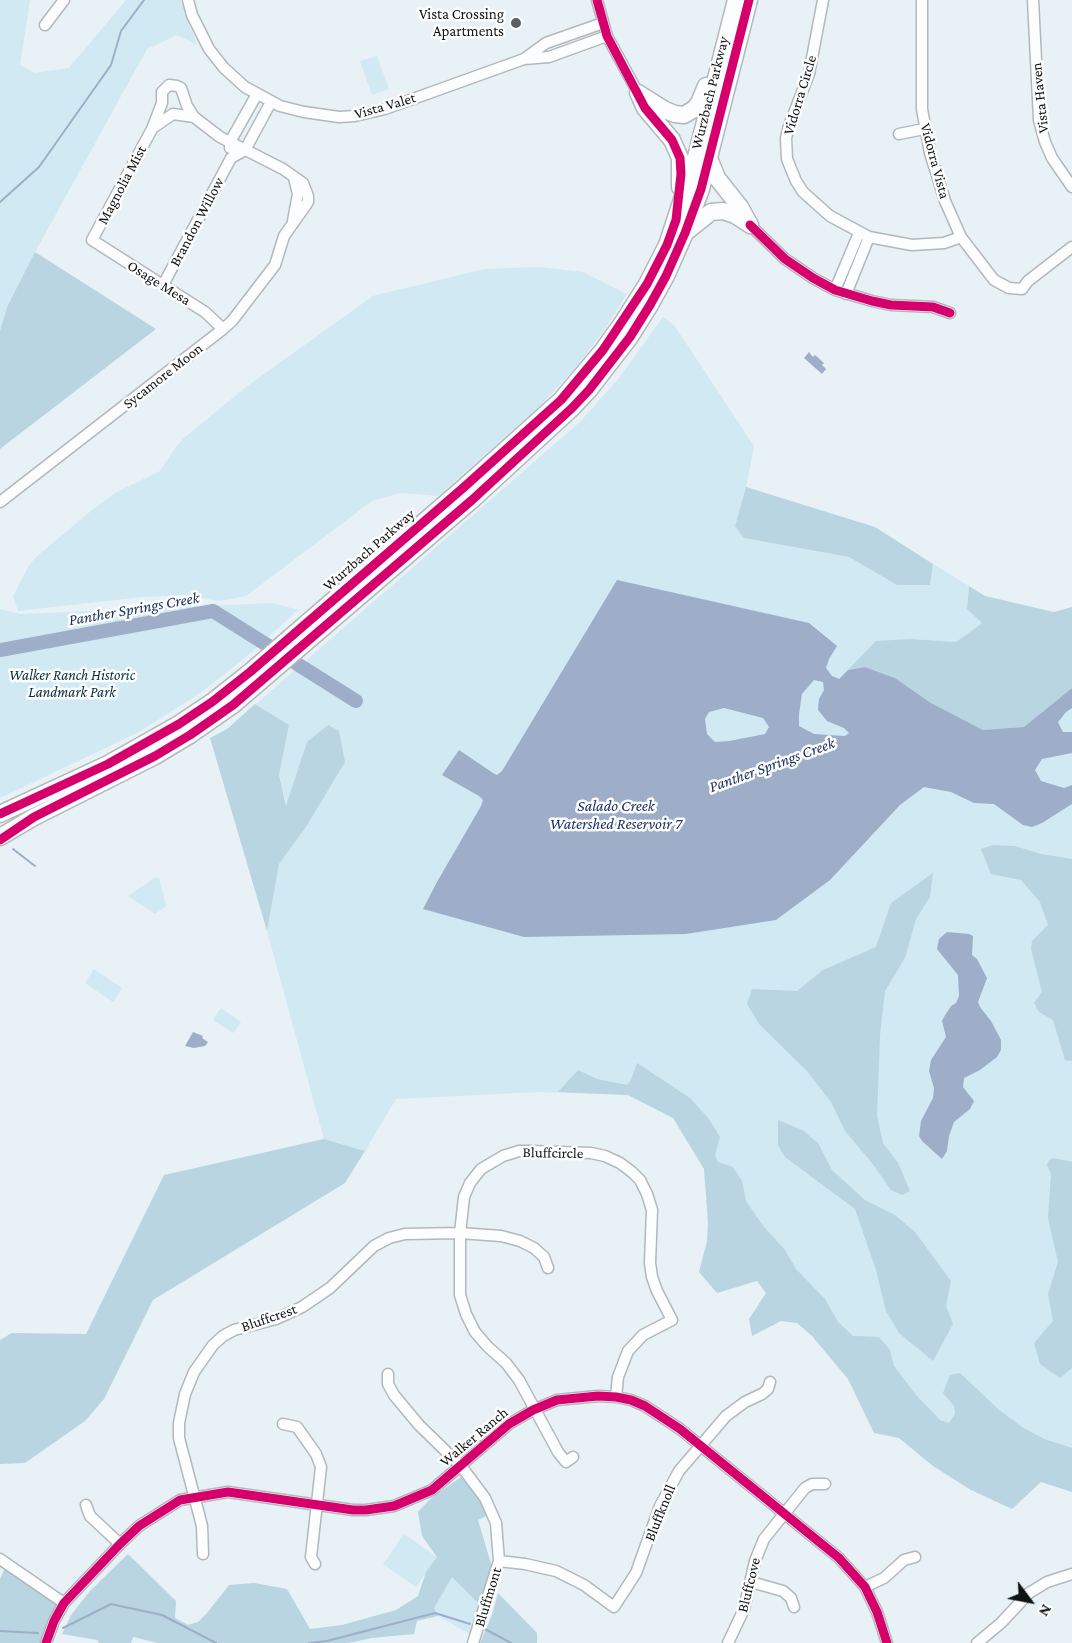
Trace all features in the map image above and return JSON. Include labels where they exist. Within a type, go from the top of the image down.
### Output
[{"type":"highway","points":[[638,93],[675,114],[684,114],[694,109],[703,94],[729,0]]},
{"type":"highway","name":"Wurzbach Parkway","points":[[681,226],[736,0]]},
{"type":"highway","name":"Wurzbach Parkway","points":[[4,836],[34,817],[145,761],[190,735],[233,705],[257,676],[561,400],[644,302],[667,245],[681,226],[701,189],[749,0]]},
{"type":"highway","points":[[638,93],[645,108],[672,140],[680,158],[681,226],[699,220],[711,212],[723,211],[750,225]]},
{"type":"highway","points":[[709,158],[717,178],[740,207],[750,225]]},
{"type":"highway","name":"Wurzbach Parkway","points":[[0,814],[108,764],[257,676]]},
{"type":"street","points":[[45,25],[64,0]]},
{"type":"street","name":"Vista Valet","points":[[188,0],[192,15],[209,49],[235,78],[271,102],[290,109],[339,117],[386,109],[524,59],[549,57],[607,36]]},
{"type":"street","points":[[597,0],[607,36],[638,93]]},
{"type":"street","name":"Vidorra Circle","points":[[823,0],[809,74],[789,126],[786,148],[793,176],[803,192],[830,216],[864,235],[912,245],[944,243],[962,237]]},
{"type":"street","name":"Vidorra Vista","points":[[922,0],[924,20],[920,91],[924,129],[945,201],[962,237],[990,272],[1011,281],[1022,290],[1028,281],[1072,248]]},
{"type":"street","name":"Vista Haven","points":[[1033,0],[1039,120],[1044,142],[1072,187]]},
{"type":"street","name":"Vista Valet","points":[[524,59],[546,43],[603,23]]},
{"type":"street","name":"Magnolia Mist","points":[[92,240],[152,129],[162,104],[162,92],[169,85],[181,88],[187,106],[194,117]]},
{"type":"street","points":[[257,94],[230,142],[231,158],[244,150],[271,102]]},
{"type":"street","name":"Magnolia Mist","points":[[152,129],[173,114],[194,117]]},
{"type":"street","points":[[244,116],[259,125]]},
{"type":"street","points":[[194,117],[244,150]]},
{"type":"street","points":[[899,134],[924,129]]},
{"type":"street","name":"Sycamore Moon","points":[[0,502],[223,329],[239,314],[275,265],[284,236],[293,221],[298,194],[294,178],[283,169],[244,150]]},
{"type":"street","name":"Brandon Willow","points":[[163,285],[231,158]]},
{"type":"street","points":[[750,225],[784,259],[813,278],[841,292],[891,305],[933,307],[950,313]]},
{"type":"street","points":[[841,292],[864,235]]},
{"type":"street","name":"Osage Mesa","points":[[92,240],[205,312],[223,329]]},
{"type":"street","name":"Bluffcircle","points":[[573,1457],[566,1462],[558,1452],[513,1371],[481,1340],[466,1314],[459,1285],[462,1203],[470,1183],[481,1169],[504,1156],[519,1152],[591,1154],[613,1159],[640,1180],[652,1210],[650,1263],[652,1276],[657,1292],[672,1320],[643,1335],[628,1352],[621,1367],[616,1396]]},
{"type":"street","name":"Bluffcrest","points":[[203,1554],[202,1526],[179,1437],[179,1423],[188,1384],[213,1345],[234,1330],[276,1319],[302,1307],[330,1288],[367,1251],[381,1242],[405,1234],[460,1233],[501,1236],[520,1241],[541,1253],[548,1268]]},
{"type":"street","name":"Bluffmont","points":[[388,1374],[388,1384],[406,1411],[461,1466],[485,1498],[492,1513],[498,1534],[499,1560],[473,1643]]},
{"type":"street","name":"Bluffknoll","points":[[499,1560],[525,1563],[556,1571],[584,1585],[614,1607],[636,1572],[668,1488],[700,1445],[726,1416],[745,1402],[762,1394],[768,1389],[770,1382]]},
{"type":"street","name":"Walker Ranch","points":[[46,1643],[64,1603],[140,1526],[180,1500],[216,1493],[240,1492],[353,1510],[374,1510],[394,1506],[432,1490],[509,1425],[533,1410],[557,1400],[616,1396],[645,1406],[681,1429],[839,1558],[865,1587],[877,1612],[887,1643]]},
{"type":"street","points":[[283,1424],[297,1427],[316,1454],[321,1467],[311,1557],[315,1564]]},
{"type":"street","name":"Bluffcove","points":[[728,1643],[744,1609],[761,1544],[805,1488],[812,1484],[825,1484]]},
{"type":"street","points":[[86,1504],[90,1516],[120,1544]]},
{"type":"street","points":[[865,1587],[884,1578],[903,1560],[915,1557]]},
{"type":"street","points":[[0,1559],[64,1603]]},
{"type":"street","points":[[977,1643],[1001,1623],[1029,1593],[1047,1582],[1072,1574]]},
{"type":"street","points":[[751,1582],[783,1591],[791,1598],[794,1607]]},
{"type":"green space","points":[[0,0],[30,0],[20,65],[35,73],[69,68],[126,0],[180,0],[197,45],[177,35],[147,49],[35,252],[7,307],[0,331]]},
{"type":"green space","points":[[377,56],[389,89],[372,95],[360,61]]},
{"type":"green space","points":[[539,267],[583,272],[627,294],[578,365],[539,407],[438,496],[401,493],[372,501],[246,596],[219,601],[186,595],[142,597],[18,611],[13,596],[28,567],[36,557],[115,493],[160,471],[184,438],[246,387],[373,296],[484,269]]},
{"type":"green space","points":[[663,317],[674,325],[754,446],[735,526],[744,538],[849,557],[897,585],[930,585],[933,564],[969,586],[967,609],[982,623],[956,642],[911,639],[849,669],[865,667],[895,678],[931,703],[1051,704],[1072,688],[1072,1492],[1010,1471],[909,1418],[736,1220],[673,1118],[628,1095],[539,1092],[396,1099],[365,1151],[324,1139],[267,931],[279,864],[306,827],[345,761],[307,742],[287,807],[279,775],[289,725],[256,704],[580,422],[619,378]]},
{"type":"green space","name":"Walker Ranch Historic Landmark Park","points":[[273,603],[298,610],[252,652],[203,691],[139,732],[0,798],[0,609],[20,614]]},
{"type":"green space","points":[[156,877],[159,878],[166,906],[155,914],[128,896]]},
{"type":"green space","points":[[94,969],[122,988],[113,1002],[85,983]]},
{"type":"green space","points":[[221,1008],[241,1022],[233,1033],[213,1020]]},
{"type":"green space","points":[[404,1534],[437,1557],[416,1587],[383,1564]]},
{"type":"green space","points":[[452,1576],[480,1605],[470,1634],[438,1616],[434,1608]]},
{"type":"shaded area","points":[[35,252],[156,329],[0,449],[0,331],[7,307]]},
{"type":"shaded area","points":[[746,487],[875,527],[933,564],[930,585],[897,585],[849,557],[744,538],[735,526]]},
{"type":"shaded area","points":[[969,586],[985,596],[1054,612],[1072,607],[1072,688],[1024,727],[983,730],[931,703],[895,678],[865,667],[848,670],[876,641],[911,639],[956,642],[982,623],[967,609]]},
{"type":"shaded area","points":[[255,704],[289,725],[279,775],[286,806],[307,742],[328,725],[339,731],[345,762],[306,827],[279,864],[267,931],[210,738],[227,729]]},
{"type":"shaded area","points":[[993,845],[1015,846],[1041,854],[1072,859],[1072,1061],[1065,1060],[1053,1020],[1039,1012],[1034,1003],[1042,992],[1031,949],[1032,941],[1048,925],[1040,902],[1021,880],[991,874],[981,849]]},
{"type":"shaded area","points":[[933,873],[930,897],[916,919],[905,958],[885,991],[880,1035],[877,1116],[883,1143],[898,1163],[910,1191],[902,1195],[891,1190],[845,1131],[831,1102],[807,1071],[759,1024],[747,1004],[752,989],[797,991],[823,970],[876,947],[891,903]]},
{"type":"shaded area","points":[[637,1063],[690,1098],[709,1119],[720,1137],[715,1156],[718,1162],[733,1167],[742,1181],[746,1201],[764,1227],[785,1250],[796,1269],[825,1299],[838,1322],[853,1336],[879,1337],[890,1350],[894,1366],[916,1395],[940,1420],[949,1423],[955,1414],[954,1406],[943,1393],[950,1375],[960,1373],[998,1409],[1022,1427],[1044,1439],[1072,1448],[1072,1492],[1041,1482],[1012,1509],[971,1490],[933,1466],[899,1438],[874,1433],[848,1379],[812,1336],[797,1323],[781,1321],[752,1336],[749,1319],[766,1293],[757,1281],[717,1293],[699,1272],[707,1241],[708,1223],[704,1169],[673,1118],[628,1095],[558,1092],[578,1070],[597,1079],[627,1085]]},
{"type":"shaded area","points":[[778,1120],[802,1130],[818,1143],[832,1170],[865,1200],[895,1215],[915,1232],[951,1281],[946,1306],[953,1324],[933,1361],[899,1333],[886,1311],[876,1270],[855,1209],[785,1157],[778,1145]]},
{"type":"shaded area","points":[[324,1139],[365,1151],[345,1183],[153,1300],[104,1399],[85,1421],[25,1463],[0,1464],[0,1340],[12,1333],[86,1334],[164,1175]]},
{"type":"shaded area","points":[[1054,1158],[1072,1162],[1072,1368],[1060,1378],[1040,1364],[1034,1343],[1053,1321],[1048,1294],[1058,1262],[1048,1218],[1051,1174],[1047,1165],[1049,1160]]},
{"type":"shaded area","points":[[461,1477],[479,1497],[488,1515],[478,1520],[492,1567],[480,1605],[452,1577],[434,1608],[438,1616],[417,1621],[414,1634],[348,1643],[158,1643],[133,1637],[131,1643],[99,1643],[97,1640],[62,1634],[71,1615],[90,1591],[128,1554],[176,1601],[175,1618],[188,1625],[198,1622],[229,1585],[254,1583],[287,1589],[310,1629],[342,1625],[396,1610],[418,1596],[426,1572],[437,1557],[422,1536],[418,1512],[430,1499]]},
{"type":"shaded area","points":[[5,1568],[58,1603],[41,1643],[0,1643],[0,1579]]},
{"type":"shaded area","points":[[498,1593],[537,1633],[537,1643],[480,1643],[492,1615]]},
{"type":"water","points":[[809,352],[824,363],[822,365],[826,369],[822,374],[804,358]]},
{"type":"water","name":"Salado Creek Watershed Reservoir 7","points":[[617,580],[809,623],[837,646],[826,668],[832,676],[839,679],[848,670],[865,667],[895,678],[931,703],[983,730],[1024,727],[1072,688],[1072,708],[1058,722],[1063,732],[1072,732],[1072,753],[1042,759],[1035,770],[1041,781],[1064,788],[1072,785],[1072,804],[1032,827],[1023,825],[994,804],[974,803],[951,792],[924,787],[900,805],[830,880],[776,920],[686,934],[524,937],[423,909],[483,800],[442,775],[459,750],[497,775],[502,771]],"holes":[[[814,680],[823,682],[824,690],[819,699],[818,710],[827,721],[844,728],[849,733],[845,736],[814,734],[799,726],[802,694]],[[724,708],[763,718],[769,727],[765,734],[715,742],[707,734],[705,719],[709,712]]]},
{"type":"water","points":[[947,932],[973,936],[972,955],[977,959],[987,978],[978,1002],[1001,1040],[1001,1050],[997,1057],[980,1070],[964,1078],[963,1087],[974,1101],[970,1109],[954,1122],[947,1151],[942,1159],[919,1136],[921,1121],[933,1098],[934,1088],[929,1071],[931,1060],[946,1037],[942,1021],[959,996],[958,975],[937,949],[939,939]]},
{"type":"water","points":[[193,1032],[203,1036],[202,1038],[208,1042],[205,1046],[194,1048],[185,1046]]},
{"type":"waterway","points":[[0,202],[39,167],[111,65],[121,31],[144,0]]},
{"type":"waterway","name":"Panther Springs Creek","points":[[0,650],[213,611],[356,701]]},
{"type":"waterway","points":[[13,849],[35,866]]},
{"type":"waterway","points":[[63,1628],[111,1604],[162,1615],[216,1643]]},
{"type":"waterway","points":[[309,1643],[327,1641],[435,1613],[470,1624]]},
{"type":"waterway","points":[[485,1629],[511,1643]]},
{"type":"waterway","points":[[0,1631],[38,1633]]},
{"type":"cycle path","points":[[0,814],[108,764],[179,724],[212,702],[250,672],[463,488],[561,400],[603,350],[647,284],[667,245],[676,220],[681,174],[680,158],[672,140],[645,108],[607,36],[597,0]]},
{"type":"cycle path","points":[[0,840],[34,817],[155,756],[233,705],[472,500],[589,390],[630,337],[650,305],[685,233],[701,189],[749,0]]},
{"type":"cycle path","points":[[750,225],[785,259],[835,290],[891,305],[933,307],[950,313]]},
{"type":"cycle path","points":[[46,1643],[64,1603],[139,1526],[180,1500],[228,1492],[353,1510],[394,1506],[432,1490],[509,1424],[533,1410],[557,1400],[598,1396],[631,1400],[645,1406],[680,1429],[839,1558],[865,1587],[877,1612],[887,1643]]},
{"type":"place","name":"Vista Crossing Apartments","points":[[516,23]]}]
